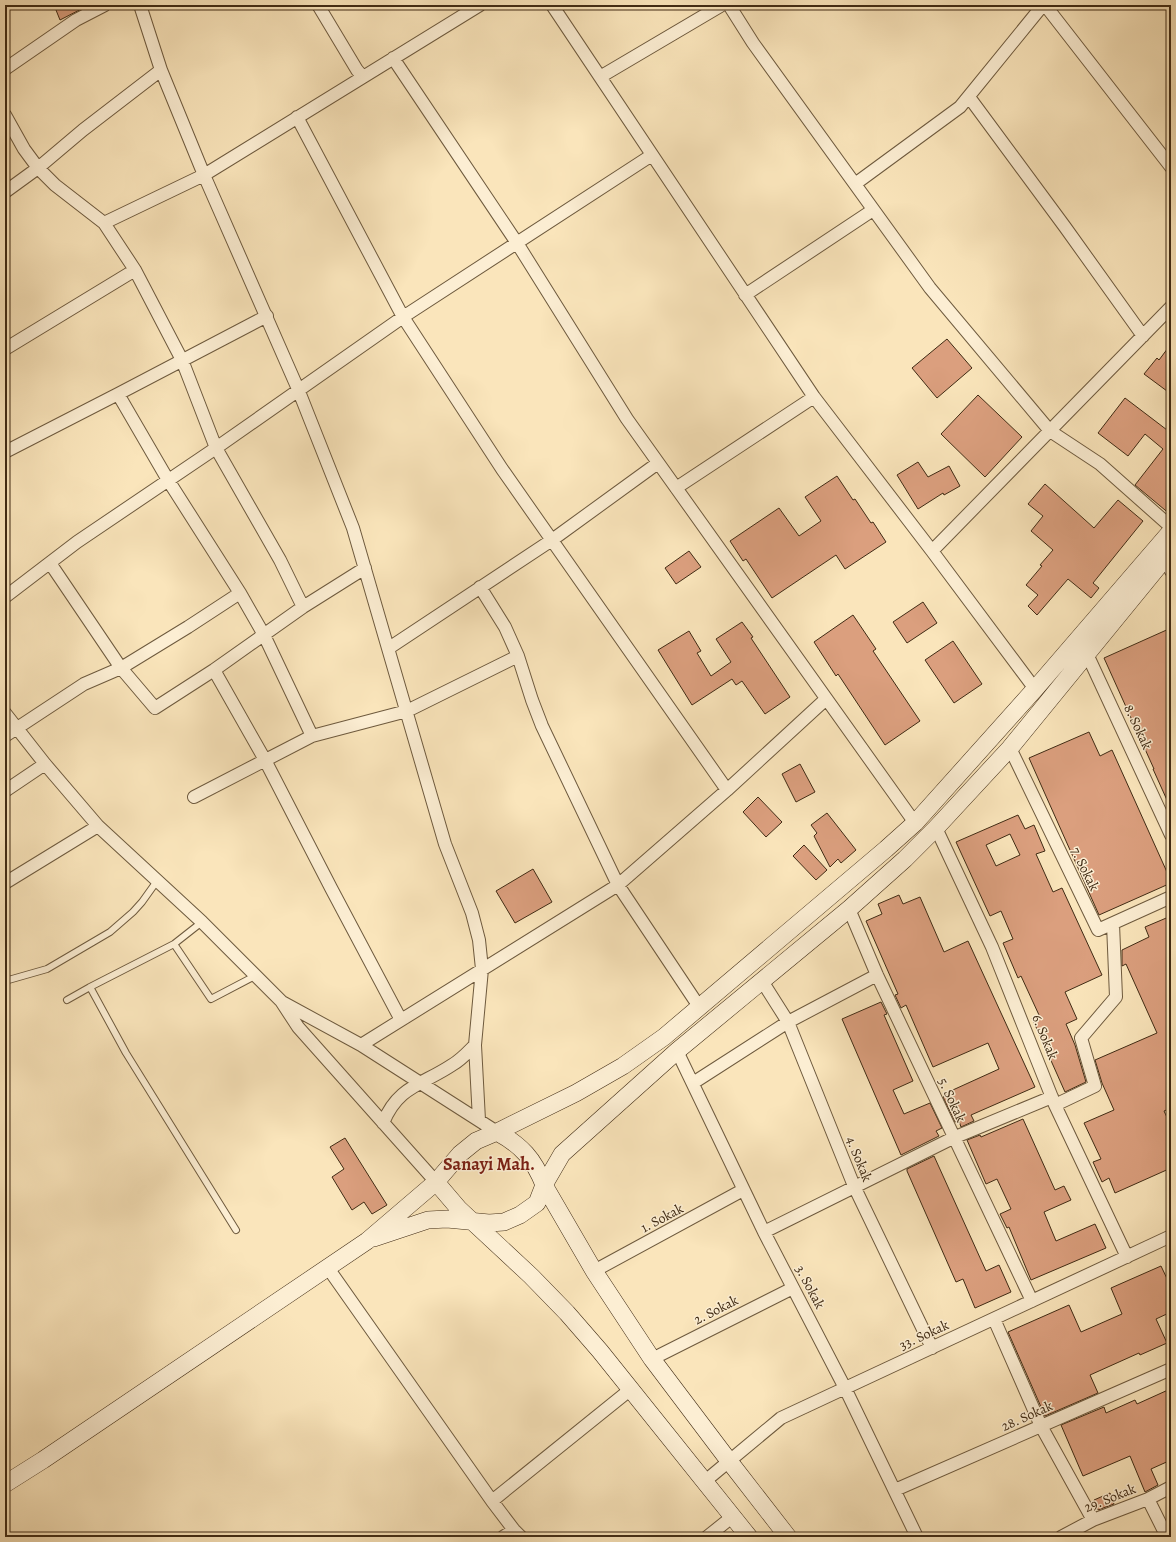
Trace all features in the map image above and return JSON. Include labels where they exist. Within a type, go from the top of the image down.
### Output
[{"type":"street","points":[[5,69],[76,20],[105,5]]},
{"type":"street","points":[[140,5],[161,70],[204,175],[298,389],[353,528],[445,844],[472,913],[479,940],[482,969],[475,1045],[479,1120]]},
{"type":"street","points":[[318,5],[362,77]]},
{"type":"street","points":[[104,224],[204,175],[480,5]]},
{"type":"street","points":[[552,5],[814,397],[1035,689]]},
{"type":"street","points":[[600,77],[722,5]]},
{"type":"street","points":[[729,5],[753,43],[930,288],[1050,431],[1100,464],[1171,527]]},
{"type":"street","points":[[855,184],[960,107],[1044,5],[1171,167]]},
{"type":"street","points":[[393,58],[517,243],[627,419],[915,823]]},
{"type":"street","points":[[5,192],[38,168],[83,130],[161,70]]},
{"type":"street","points":[[969,97],[1143,336]]},
{"type":"street","points":[[5,115],[24,149],[38,168],[55,185],[104,224],[135,270],[182,360],[216,448],[280,560],[303,607]]},
{"type":"street","points":[[297,117],[403,317],[502,469],[727,790]]},
{"type":"street","points":[[5,597],[77,542],[216,448],[298,389],[403,317],[652,155]]},
{"type":"street","points":[[745,295],[874,210]]},
{"type":"street","points":[[5,349],[135,270]]},
{"type":"street","points":[[932,551],[1171,307]]},
{"type":"street","points":[[5,452],[267,316]]},
{"type":"street","points":[[118,394],[168,480],[240,593],[264,635],[312,736]]},
{"type":"street","points":[[676,488],[814,397]]},
{"type":"street","points":[[388,648],[552,540],[658,463]]},
{"type":"street","points":[[5,1484],[50,1456],[367,1241],[436,1182],[460,1154],[470,1145],[576,1093],[623,1066],[664,1037],[700,1008],[880,855],[915,823],[1035,689],[1171,531]]},
{"type":"street","points":[[367,1241],[428,1220],[447,1219],[489,1224],[504,1222],[520,1215],[537,1203],[544,1185],[562,1154],[677,1051],[849,909],[905,859],[936,828],[1010,748],[1087,654],[1169,560]]},
{"type":"street","points":[[50,563],[120,668],[155,708],[214,670],[303,607],[365,568]]},
{"type":"street","points":[[480,587],[505,627],[518,656],[542,726],[618,885],[700,1008]]},
{"type":"street","points":[[5,736],[84,684],[120,668],[188,627],[240,593]]},
{"type":"street","name":"8. Sokak","points":[[1087,654],[1171,835]]},
{"type":"street","points":[[194,797],[312,736],[407,711],[518,656]]},
{"type":"street","points":[[214,670],[265,760],[401,1020]]},
{"type":"street","points":[[361,1045],[618,885],[727,790],[826,699]]},
{"type":"street","points":[[5,712],[45,764],[98,826],[202,922],[281,1001],[298,1027],[459,1209],[531,1276],[567,1313],[631,1389],[748,1537]]},
{"type":"street","name":"7. Sokak","points":[[1010,748],[1098,930],[1171,897]]},
{"type":"street","points":[[5,791],[45,764]]},
{"type":"street","points":[[5,883],[98,826]]},
{"type":"street","name":"6. Sokak","points":[[936,828],[992,947],[1054,1101],[1127,1257]]},
{"type":"street","name":"5. Sokak","points":[[849,909],[877,975],[953,1138],[1032,1301]]},
{"type":"street","points":[[764,1232],[953,1138],[1095,1086],[1081,1038],[1116,997],[1113,924]]},
{"type":"street","points":[[693,1084],[788,1022],[877,975]]},
{"type":"street","name":"4. Sokak","points":[[762,981],[788,1022],[854,1186],[932,1348]]},
{"type":"street","points":[[281,1001],[361,1045],[510,1139],[525,1152],[538,1170],[544,1185],[594,1271],[652,1359],[788,1537]]},
{"type":"street","points":[[383,1123],[389,1109],[399,1097],[412,1087],[453,1065],[465,1056],[475,1045]]},
{"type":"street","name":"3. Sokak","points":[[677,1051],[743,1190],[846,1388],[917,1537]]},
{"type":"street","name":"1. Sokak","points":[[594,1271],[743,1190]]},
{"type":"street","name":"33. Sokak","points":[[704,1482],[782,1418],[1127,1257],[1170,1241]]},
{"type":"street","points":[[328,1268],[492,1501],[518,1533],[503,1537]]},
{"type":"street","name":"2. Sokak","points":[[652,1359],[793,1288]]},
{"type":"street","points":[[994,1319],[1041,1426],[1093,1520]]},
{"type":"street","name":"28. Sokak","points":[[895,1490],[1171,1369]]},
{"type":"street","points":[[492,1501],[631,1389]]},
{"type":"street","name":"29. Sokak","points":[[1061,1537],[1093,1520],[1148,1499],[1171,1488]]},
{"type":"street","points":[[1148,1499],[1167,1537]]},
{"type":"street","points":[[707,1537],[732,1517]]},
{"type":"lane","points":[[5,981],[48,969],[104,936],[133,912],[157,881]]},
{"type":"lane","points":[[67,1000],[90,986],[174,944],[202,922]]},
{"type":"lane","points":[[174,944],[211,999],[255,976]]},
{"type":"lane","points":[[90,986],[126,1053],[236,1230]]},
{"type":"building","points":[[54,5],[89,5],[60,20]]},
{"type":"building","points":[[947,339],[972,368],[937,398],[912,368]]},
{"type":"building","points":[[1171,344],[1171,394],[1144,374],[1157,358],[1159,360]]},
{"type":"building","points":[[978,395],[1022,437],[985,477],[941,434]]},
{"type":"building","points":[[1125,398],[1171,433],[1171,515],[1135,485],[1163,449],[1145,434],[1128,456],[1098,433]]},
{"type":"building","points":[[918,462],[928,477],[949,466],[960,486],[944,495],[943,493],[918,509],[897,475]]},
{"type":"building","points":[[837,476],[871,523],[873,522],[886,542],[845,569],[836,555],[772,598],[746,559],[743,561],[730,541],[779,508],[799,536],[821,521],[805,497]]},
{"type":"building","points":[[1045,484],[1094,528],[1118,500],[1143,521],[1093,583],[1099,588],[1091,598],[1068,579],[1037,615],[1028,606],[1038,595],[1026,585],[1053,550],[1031,531],[1043,516],[1028,504]]},
{"type":"building","points":[[689,551],[701,567],[676,584],[665,568]]},
{"type":"building","points":[[923,602],[937,623],[907,643],[893,622]]},
{"type":"building","points":[[853,615],[876,649],[873,651],[920,721],[885,745],[838,674],[836,676],[814,642]]},
{"type":"building","points":[[742,622],[790,697],[765,714],[742,681],[736,685],[732,679],[692,705],[658,650],[689,631],[701,651],[697,653],[711,676],[731,662],[716,639]]},
{"type":"building","points":[[1171,628],[1171,809],[1104,658]]},
{"type":"building","points":[[953,641],[982,684],[954,703],[925,660]]},
{"type":"building","points":[[1089,732],[1100,756],[1112,750],[1171,881],[1171,883],[1099,915],[1029,758]]},
{"type":"building","points":[[800,764],[815,792],[796,802],[782,774]]},
{"type":"building","points":[[758,797],[782,822],[766,837],[743,812]]},
{"type":"building","points":[[827,813],[856,850],[841,863],[838,859],[830,867],[814,836],[817,833],[811,825]]},
{"type":"building","points":[[1018,815],[1025,829],[1034,825],[1045,851],[1036,854],[1053,892],[1062,888],[1102,975],[1065,992],[1077,1019],[1066,1024],[1075,1045],[1086,1082],[1065,1092],[1032,1018],[1039,1015],[1021,976],[1018,978],[1003,943],[1013,939],[1001,911],[990,916],[956,842]],"holes":[[[1010,834],[1020,855],[996,866],[986,845]]]},
{"type":"building","points":[[804,845],[827,870],[816,880],[793,856]]},
{"type":"building","points":[[533,869],[552,902],[515,923],[496,891]]},
{"type":"building","points":[[899,895],[903,904],[920,897],[944,952],[968,941],[1035,1087],[971,1115],[974,1121],[961,1127],[959,1121],[955,1122],[943,1097],[945,1096],[944,1094],[999,1069],[988,1043],[933,1067],[906,1005],[901,1008],[895,995],[898,994],[866,921],[882,914],[878,904]]},
{"type":"building","points":[[1171,916],[1171,1108],[1164,1111],[1171,1126],[1171,1168],[1115,1193],[1109,1178],[1102,1182],[1093,1162],[1101,1159],[1084,1123],[1114,1110],[1102,1083],[1095,1060],[1157,1033],[1126,964],[1122,966],[1122,950],[1149,937],[1145,927]]},
{"type":"building","points":[[881,1002],[887,1014],[884,1015],[913,1081],[893,1090],[904,1114],[930,1103],[942,1128],[936,1131],[939,1136],[901,1155],[842,1019]]},
{"type":"building","points":[[1023,1119],[1055,1190],[1064,1186],[1071,1200],[1044,1212],[1056,1241],[1095,1224],[1106,1248],[1031,1280],[1009,1227],[1007,1228],[1000,1214],[1011,1209],[997,1179],[986,1184],[967,1140],[980,1135],[981,1137]]},
{"type":"building","points":[[345,1138],[387,1205],[372,1214],[364,1202],[352,1210],[332,1177],[344,1169],[330,1147]]},
{"type":"building","points":[[934,1156],[986,1271],[999,1265],[1011,1292],[975,1308],[963,1279],[956,1282],[907,1171],[907,1169]]},
{"type":"building","points":[[1161,1266],[1171,1287],[1171,1312],[1156,1319],[1167,1343],[1140,1355],[1139,1353],[1090,1375],[1098,1393],[1045,1416],[1008,1332],[1069,1305],[1081,1332],[1122,1314],[1111,1288]]},
{"type":"building","points":[[1168,1390],[1171,1398],[1171,1460],[1151,1469],[1158,1485],[1145,1492],[1130,1456],[1083,1476],[1061,1425],[1104,1407],[1106,1413],[1135,1400],[1137,1404]]},
{"type":"building","points":[[1110,1493],[1114,1504],[1098,1510],[1094,1500]]},
{"type":"district","name":"Sanayi Mah.","points":[[489,1164]]}]
